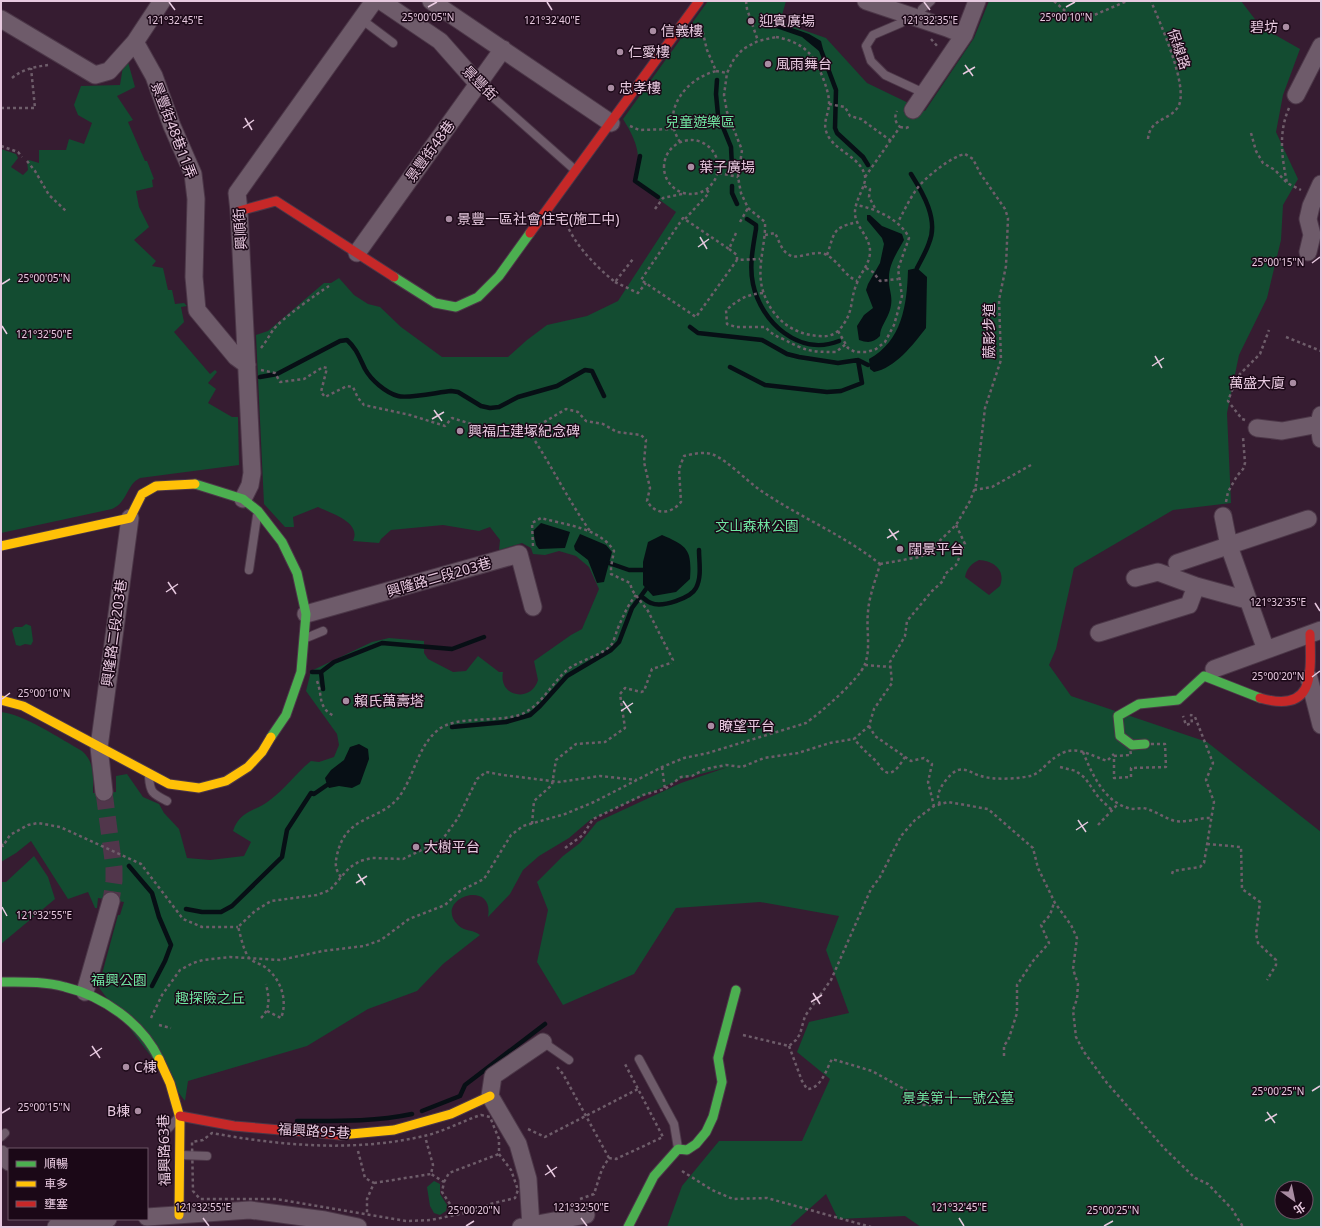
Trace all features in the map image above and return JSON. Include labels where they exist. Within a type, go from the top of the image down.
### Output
[{"type":"street","points":[[1,19],[95,75],[109,71],[135,42],[162,1]]},
{"type":"street","name":"興順街","points":[[243,499],[250,485],[252,473],[254,363],[237,193],[374,1]]},
{"type":"street","name":"景豐街","points":[[381,1],[440,41],[478,84]]},
{"type":"street","points":[[431,1],[611,124]]},
{"type":"street","points":[[239,211],[276,201],[435,303],[456,307],[478,297],[499,276],[699,1]]},
{"type":"street","points":[[866,1],[964,35]]},
{"type":"street","points":[[913,110],[926,94],[964,35],[977,1]]},
{"type":"street","name":"景豐街48巷11弄","points":[[135,42],[154,76],[172,126],[193,174],[196,199],[194,277],[197,310],[236,357],[254,363]]},
{"type":"street","name":"景豐街48巷","points":[[357,253],[503,49]]},
{"type":"street","points":[[1296,95],[1320,49]]},
{"type":"street","points":[[1316,255],[1308,219],[1310,206],[1321,184]]},
{"type":"street","points":[[1249,429],[1282,431],[1320,426]]},
{"type":"street","name":"興隆路二段203巷","points":[[1,700],[24,706],[99,747],[149,774],[170,784],[199,788],[226,781],[248,767],[262,752],[286,715],[301,672],[306,614],[297,573],[282,542],[258,511],[243,499],[196,484],[156,486],[142,494],[130,518],[99,747]]},
{"type":"street","points":[[1223,516],[1229,546],[1266,650]]},
{"type":"street","points":[[1,546],[130,518]]},
{"type":"street","points":[[1177,562],[1308,519]]},
{"type":"street","points":[[519,554],[533,607]]},
{"type":"street","name":"興隆路二段203巷","points":[[306,614],[519,554]]},
{"type":"street","points":[[1135,578],[1158,572],[1196,586],[1247,600]]},
{"type":"street","points":[[1099,633],[1190,604],[1196,586]]},
{"type":"street","points":[[1145,744],[1132,745],[1120,736],[1118,716],[1138,704],[1178,700],[1204,676],[1255,696],[1285,704],[1294,701],[1300,696],[1309,678],[1315,632],[1214,669]]},
{"type":"street","points":[[1309,678],[1321,725]]},
{"type":"street","points":[[99,747],[104,792]]},
{"type":"street","points":[[85,992],[111,901]]},
{"type":"street","name":"福興路63巷","points":[[1,982],[31,982],[60,986],[85,992],[122,1014],[139,1028],[152,1045],[168,1077],[180,1116],[179,1215]]},
{"type":"street","points":[[628,1227],[654,1176],[666,1160],[678,1149],[687,1150],[696,1144],[706,1132],[713,1117],[722,1082],[718,1058],[724,1030],[736,990]]},
{"type":"street","points":[[544,1042],[493,1076],[490,1096],[518,1144],[528,1180],[528,1227],[586,1215]]},
{"type":"street","name":"福興路95巷","points":[[180,1116],[234,1126],[340,1135],[394,1130],[450,1114],[490,1096]]},
{"type":"street","points":[[148,1217],[250,1210],[325,1220],[363,1222]]},
{"type":"street","points":[[59,1223],[96,1220]]},
{"type":"lane","points":[[922,9],[931,1]]},
{"type":"lane","points":[[360,19],[393,43]]},
{"type":"lane","points":[[900,23],[873,35],[866,46],[870,61],[885,75],[926,94]]},
{"type":"lane","name":"景豐街","points":[[478,84],[576,170]]},
{"type":"lane","points":[[249,570],[258,511]]},
{"type":"lane","points":[[305,639],[324,631]]},
{"type":"lane","points":[[149,774],[150,789],[155,795],[167,801]]},
{"type":"lane","points":[[544,1042],[569,1060]]},
{"type":"lane","points":[[639,1059],[674,1124],[678,1149]]},
{"type":"lane","points":[[163,1163],[164,1133],[168,1126],[180,1116]]},
{"type":"lane","points":[[180,1155],[191,1157],[207,1156]]},
{"type":"path","points":[[746,1],[747,9],[758,41]]},
{"type":"path","points":[[1054,1],[1072,16],[1085,19],[1127,1]]},
{"type":"path","name":"保線路","points":[[1148,139],[1149,132],[1156,123],[1178,108],[1180,99],[1178,70],[1151,1]]},
{"type":"path","points":[[700,22],[716,71]]},
{"type":"path","points":[[865,177],[854,160],[831,141],[826,132],[825,125],[829,104],[826,85],[809,52],[787,39],[776,37],[758,41],[743,49],[734,59],[727,73],[724,95],[727,112],[742,150],[738,177],[741,193],[748,208],[765,222],[765,235],[760,260],[763,293],[775,314],[790,329],[808,336],[828,337],[838,331],[847,320],[853,305],[853,293],[857,281],[866,268],[870,253],[869,242],[857,222],[855,213],[858,196],[864,186],[865,177],[900,127],[896,122],[895,117],[897,111],[902,107],[908,107],[913,110]]},
{"type":"path","points":[[12,78],[21,71],[35,66],[50,65]]},
{"type":"path","points":[[1,108],[35,108],[31,68]]},
{"type":"path","points":[[680,142],[673,129],[673,118],[678,99],[688,85],[700,77],[716,71],[727,73]]},
{"type":"path","points":[[1287,184],[1281,157],[1283,121],[1296,95]]},
{"type":"path","points":[[829,104],[844,107],[850,116],[861,119],[890,141]]},
{"type":"path","points":[[628,124],[639,130],[673,129]]},
{"type":"path","points":[[1251,132],[1256,151],[1263,163],[1275,170],[1287,184],[1301,190],[1310,206]]},
{"type":"path","points":[[655,209],[663,198],[682,194],[696,195],[707,190],[714,182],[719,173],[719,164],[707,146],[700,141],[688,140],[680,142],[670,150],[666,157],[665,166],[669,183],[682,194]]},
{"type":"path","points":[[1,146],[18,152],[22,157]]},
{"type":"path","name":"蕨影步道","points":[[880,564],[920,557],[927,553],[956,525],[970,501],[976,485],[985,408],[1001,360],[999,300],[1006,266],[1008,218],[1005,209],[980,173],[973,159],[965,154],[960,155],[940,167],[917,188],[898,222]]},
{"type":"path","points":[[27,161],[32,166],[48,195],[66,211]]},
{"type":"path","points":[[719,173],[738,177]]},
{"type":"path","points":[[864,186],[870,189],[869,197],[876,210]]},
{"type":"path","points":[[685,219],[737,255],[737,260],[696,317],[640,280],[683,218],[685,219],[709,193],[707,190]]},
{"type":"path","points":[[838,331],[846,344],[855,352],[867,352],[876,349],[885,342],[894,325],[902,296],[897,279],[898,269],[909,238],[906,230],[898,222],[876,210],[856,205]]},
{"type":"path","points":[[740,222],[748,208]]},
{"type":"path","points":[[562,214],[568,229],[596,266],[615,282],[638,294],[646,284]]},
{"type":"path","points":[[827,255],[834,232],[843,225],[857,222]]},
{"type":"path","points":[[729,250],[736,233]]},
{"type":"path","points":[[765,235],[775,233],[782,248],[788,255],[792,256],[820,253],[827,255],[848,277],[857,281]]},
{"type":"path","points":[[615,282],[633,259]]},
{"type":"path","points":[[737,260],[760,260]]},
{"type":"path","points":[[866,268],[870,270],[880,281],[897,279]]},
{"type":"path","points":[[149,1023],[162,994],[180,970],[202,960],[230,957],[280,960],[364,946],[381,940],[409,919],[445,905],[460,892],[484,879],[511,836],[523,826],[565,814],[594,802],[662,767],[684,758],[714,751],[806,724],[820,714],[845,690],[865,665],[868,638],[868,611],[880,564],[862,549],[799,514],[760,490],[714,454],[691,454],[684,456],[679,468],[681,502],[676,508],[661,512],[651,508],[647,502],[650,488],[644,462],[646,440],[641,435],[617,432],[603,424],[586,421],[578,412],[566,409],[541,424],[494,431],[452,418],[445,426],[410,415],[364,405],[358,398],[353,387],[347,386],[325,397],[320,392],[323,379],[328,370],[327,368],[323,367],[304,379],[280,382],[275,374],[254,363],[274,329],[319,292],[329,286]]},
{"type":"path","points":[[763,293],[752,294],[739,299],[726,310],[727,324],[736,327],[765,327],[772,334],[800,349],[816,352],[836,352],[846,344]]},
{"type":"path","points":[[1223,516],[1228,492],[1245,463],[1249,429],[1228,401],[1237,377],[1260,354],[1269,330]]},
{"type":"path","points":[[1286,337],[1321,351]]},
{"type":"path","points":[[525,426],[543,452],[572,505],[590,531]]},
{"type":"path","points":[[974,490],[992,487],[1031,465]]},
{"type":"path","points":[[519,554],[531,548],[533,545],[532,523],[541,518],[590,531],[609,542],[614,551],[611,574],[630,583],[632,590],[648,611],[673,660],[671,663],[652,669],[644,690],[641,692],[625,688],[620,694],[625,728],[605,742],[576,744],[556,760],[552,785],[534,801],[532,824]]},
{"type":"path","points":[[565,848],[583,835],[593,819],[643,795],[665,789],[681,777],[692,776],[705,769],[726,765],[742,767],[764,758],[798,753],[830,743],[854,739],[869,726],[874,709],[892,682],[890,662],[905,636],[907,621],[932,590],[943,581],[945,574],[956,565],[965,544],[956,525]]},
{"type":"path","points":[[341,877],[336,871],[338,850],[348,832],[360,821],[376,815],[398,798],[409,781],[426,742],[440,728],[458,723],[524,713],[536,704],[554,682],[569,669],[612,644],[628,606],[636,595]]},
{"type":"path","points":[[865,665],[891,667]]},
{"type":"path","points":[[315,677],[319,687],[322,706],[326,712],[334,716]]},
{"type":"path","points":[[1172,874],[1173,871],[1200,868],[1204,863],[1214,802],[1206,780],[1213,763],[1210,753],[1195,717],[1191,715],[1192,723],[1186,725],[1178,700]]},
{"type":"path","points":[[869,726],[875,736],[911,761],[924,758],[932,764],[928,782],[934,806]]},
{"type":"path","points":[[854,739],[870,758],[876,761],[883,770],[890,772],[896,771],[905,757]]},
{"type":"path","points":[[940,804],[938,796],[942,785],[952,773],[959,770],[967,770],[982,777],[1016,778],[1032,776],[1058,754],[1070,750],[1083,752],[1107,761],[1126,742]]},
{"type":"path","points":[[1083,752],[1093,775],[1113,802],[1128,808],[1143,808],[1176,821],[1189,821],[1204,817],[1212,818]]},
{"type":"path","points":[[662,767],[665,789]]},
{"type":"path","points":[[1060,767],[1076,771],[1085,778],[1099,798],[1113,811]]},
{"type":"path","points":[[1,844],[3,846],[10,835],[28,825],[38,823],[60,827],[141,864],[183,919],[202,926],[238,927],[255,911],[271,901],[317,895],[330,890],[348,868],[360,861],[372,858],[403,859],[442,840],[458,818],[477,779],[486,772],[559,782],[600,776],[637,780]]},
{"type":"path","points":[[789,1046],[796,1040],[805,1016],[831,980],[864,903],[880,877],[900,836],[915,820],[934,806],[940,804],[948,802],[988,808],[1033,848],[1038,868],[1055,903],[1071,925],[1077,938],[1073,969],[1078,984],[1077,999],[1073,1010],[1076,1037],[1084,1052],[1107,1083],[1164,1148],[1195,1178],[1208,1184],[1232,1209],[1243,1227]]},
{"type":"path","points":[[1098,825],[1113,811],[1118,804]]},
{"type":"path","points":[[1207,844],[1241,847],[1242,889],[1260,902],[1256,934],[1258,943],[1276,960],[1276,965],[1267,980]]},
{"type":"path","points":[[1004,1056],[1004,1045],[1008,1041],[1017,1013],[1017,985],[1033,961],[1049,943],[1041,925],[1050,915],[1055,903]]},
{"type":"path","points":[[238,927],[246,953],[251,959],[266,967],[276,977],[281,987],[285,1010],[281,1018],[267,1011]]},
{"type":"path","points":[[261,1018],[267,1011],[268,1003],[266,984]]},
{"type":"path","points":[[157,1025],[171,1028]]},
{"type":"path","points":[[724,1030],[789,1046]]},
{"type":"path","points":[[789,1046],[802,1081],[807,1089],[812,1089],[817,1086],[832,1059],[872,1071],[906,1090],[910,1098],[922,1105],[931,1105]]},
{"type":"path","points":[[553,1062],[563,1074],[609,1158]]},
{"type":"path","points":[[609,1158],[616,1159],[663,1137],[625,1064]]},
{"type":"path","points":[[527,1129],[545,1137],[638,1089]]},
{"type":"path","points":[[481,1115],[490,1117],[499,1140],[499,1154],[511,1170],[518,1190],[515,1198],[490,1204],[479,1210],[431,1220],[363,1222],[276,1199],[200,1199],[192,1191],[192,1142],[203,1140],[212,1133],[254,1141],[356,1146],[426,1136],[481,1115]]},
{"type":"path","points":[[524,1122],[528,1135]]},
{"type":"path","points":[[426,1136],[433,1165],[431,1174]]},
{"type":"path","points":[[356,1146],[365,1178],[374,1183],[431,1174],[444,1182]]},
{"type":"path","points":[[454,1215],[450,1204],[442,1192],[444,1182],[449,1174],[499,1154]]},
{"type":"path","points":[[573,1201],[594,1194],[602,1169],[609,1158]]},
{"type":"path","points":[[666,1160],[712,1190],[733,1199],[767,1198],[871,1227]]},
{"type":"path","points":[[363,1222],[367,1199],[374,1183]]},
{"type":"green space","points":[[708,1],[786,1],[780,22],[826,38],[867,83],[925,111],[974,38],[989,1],[1241,1],[1261,27],[1300,49],[1283,95],[1276,132],[1298,179],[1283,205],[1281,240],[1267,298],[1239,355],[1227,413],[1231,503],[1173,510],[1074,568],[1056,649],[1049,665],[1071,696],[1207,742],[1321,832],[1321,1227],[921,1227],[905,1216],[838,1219],[826,1194],[789,1227],[667,1227],[682,1186],[719,1141],[802,1141],[830,1079],[797,1052],[809,1022],[849,1013],[826,950],[839,916],[760,902],[676,908],[634,974],[563,1005],[537,962],[548,910],[537,882],[563,856],[580,843],[597,822],[681,783],[728,767],[681,779],[590,820],[569,838],[539,856],[523,870],[510,894],[488,917],[488,905],[483,898],[475,895],[466,896],[458,900],[453,907],[452,916],[458,925],[463,929],[480,935],[443,964],[417,991],[368,1009],[307,1046],[188,1081],[185,1101],[100,989],[99,985],[118,915],[120,915],[124,902],[98,898],[97,908],[95,908],[88,892],[68,899],[31,841],[16,853],[1,862],[1,712],[20,717],[31,722],[82,751],[86,755],[91,765],[93,776],[93,793],[116,792],[116,776],[127,774],[143,797],[159,804],[164,813],[179,829],[187,858],[210,860],[244,856],[251,842],[233,831],[240,819],[248,812],[264,804],[275,796],[311,761],[319,762],[334,757],[339,745],[337,734],[306,691],[311,671],[372,642],[389,638],[424,641],[424,653],[428,659],[453,672],[466,671],[478,656],[499,672],[503,672],[505,687],[510,692],[523,694],[529,692],[534,687],[538,680],[534,661],[582,629],[599,589],[589,567],[576,556],[559,551],[545,555],[533,554],[531,548],[522,543],[499,550],[500,540],[490,527],[479,531],[443,525],[391,530],[381,539],[379,543],[353,541],[355,534],[349,523],[337,515],[318,507],[293,517],[294,527],[285,527],[264,504],[256,335],[268,331],[324,283],[331,283],[339,278],[354,295],[368,304],[380,307],[401,327],[442,357],[508,357],[547,325],[587,316],[618,301],[676,212],[634,181],[638,164],[638,156],[632,134],[623,119]],"holes":[[[979,560],[994,564],[1000,571],[1001,575],[1000,586],[989,595],[965,577],[967,571],[974,563]]]},
{"type":"green space","points":[[124,60],[128,62],[135,87],[117,96],[133,120],[128,122],[154,179],[152,180],[153,187],[136,191],[139,207],[149,227],[134,240],[156,261],[152,266],[163,268],[168,290],[172,290],[175,304],[184,303],[187,306],[181,307],[184,322],[174,332],[210,374],[215,370],[217,372],[208,383],[216,389],[208,403],[232,417],[238,417],[239,465],[140,478],[135,481],[121,502],[112,509],[1,533],[1,149],[16,154],[18,158],[11,167],[23,175],[28,170],[27,161],[29,160],[39,163],[39,150],[66,150],[69,139],[84,144],[92,123],[78,115],[74,105],[81,86],[120,85]]},
{"type":"green space","points":[[26,624],[31,626],[33,641],[31,645],[16,645],[12,630],[15,627],[22,627]]},
{"type":"green space","points":[[34,856],[48,877],[55,899],[1,944],[1,882],[6,882]]},
{"type":"green space","points":[[434,1181],[440,1184],[440,1194],[447,1205],[446,1211],[440,1215],[434,1213],[430,1206],[427,1187]]},
{"type":"shaded area","points":[[778,23],[809,34],[821,41],[823,49],[819,51],[802,37],[776,28]]},
{"type":"shaded area","points":[[867,215],[870,215],[882,226],[902,234],[904,240],[894,258],[889,272],[891,296],[890,310],[881,330],[880,336],[873,341],[868,342],[859,340],[857,326],[864,315],[873,308],[866,290],[880,263],[884,244],[882,238],[867,220]]},
{"type":"shaded area","points":[[917,268],[927,277],[926,328],[896,361],[882,370],[874,372],[870,369],[869,359],[889,342],[896,332],[904,309],[908,270]]},
{"type":"shaded area","points":[[541,523],[570,532],[565,548],[539,549],[536,545],[533,531]]},
{"type":"shaded area","points":[[580,534],[606,545],[612,552],[604,582],[597,583],[588,560],[575,550],[574,546]]},
{"type":"shaded area","points":[[662,535],[678,542],[686,550],[690,561],[690,579],[676,592],[653,596],[643,585],[643,562],[648,542]]},
{"type":"shaded area","points":[[359,744],[368,749],[369,759],[360,784],[352,788],[339,786],[329,788],[325,778],[331,770],[344,760],[350,747]]},
{"type":"waterway","points":[[821,50],[836,90],[835,128],[837,133],[863,157],[868,165]]},
{"type":"waterway","points":[[717,80],[716,94],[718,115],[731,147],[732,167]]},
{"type":"waterway","points":[[640,156],[635,181],[658,197]]},
{"type":"waterway","points":[[911,174],[925,198],[931,216],[932,225],[932,234],[929,243],[917,268]]},
{"type":"waterway","points":[[732,186],[732,193],[737,204]]},
{"type":"waterway","points":[[747,219],[756,225],[751,270],[753,284],[757,298],[773,323],[784,333],[796,340],[810,344],[824,345],[839,341]]},
{"type":"waterway","points":[[690,327],[698,333],[762,340],[787,354],[799,357],[838,363],[858,360],[868,365]]},
{"type":"waterway","points":[[260,377],[277,374],[340,341],[347,340],[356,350],[365,369],[379,386],[398,396],[416,396],[451,391],[458,392],[481,406],[490,408],[499,407],[518,397],[557,386],[585,370],[592,371],[604,396]]},
{"type":"waterway","points":[[730,367],[765,385],[827,392],[841,391],[862,383],[858,360]]},
{"type":"waterway","points":[[646,589],[641,596],[648,602],[656,604],[676,601],[693,592],[699,579],[699,550]]},
{"type":"waterway","points":[[609,563],[629,570],[643,570]]},
{"type":"waterway","points":[[452,727],[506,722],[530,715],[567,676],[611,650],[619,642],[632,608],[641,596]]},
{"type":"waterway","points":[[321,672],[334,662],[382,643],[452,649],[484,637]]},
{"type":"waterway","points":[[312,672],[321,672],[323,689]]},
{"type":"waterway","points":[[186,909],[202,912],[221,912],[232,906],[282,857],[287,830],[311,793],[314,794],[327,785]]},
{"type":"waterway","points":[[129,866],[152,893],[159,917],[171,945],[165,961],[152,986]]},
{"type":"waterway","points":[[422,1111],[460,1096],[465,1085],[545,1024]]},
{"type":"waterway","points":[[297,1121],[369,1120],[412,1114]]},
{"type":"tunnel","points":[[104,792],[114,868],[111,901]]},
{"type":"traffic: fast","points":[[394,277],[435,303],[456,307],[478,297],[499,276],[530,233]]},
{"type":"traffic: fast","points":[[195,484],[243,499],[258,511],[282,542],[297,573],[306,614],[301,672],[286,715],[271,737]]},
{"type":"traffic: fast","points":[[1145,744],[1132,745],[1120,736],[1118,716],[1139,704],[1178,700],[1204,676],[1260,698]]},
{"type":"traffic: fast","points":[[1,982],[33,982],[49,984],[79,991],[93,997],[107,1004],[132,1023],[152,1046],[159,1059]]},
{"type":"traffic: fast","points":[[628,1227],[654,1176],[678,1149],[687,1150],[696,1144],[706,1132],[713,1117],[722,1082],[718,1058],[736,990]]},
{"type":"traffic: slow","points":[[1,546],[130,518],[142,494],[156,486],[195,484]]},
{"type":"traffic: slow","points":[[1,700],[23,706],[169,784],[199,788],[226,781],[248,767],[262,752],[271,737]]},
{"type":"traffic: slow","points":[[159,1059],[170,1083],[180,1118],[179,1215]]},
{"type":"traffic: slow","points":[[340,1135],[394,1130],[451,1114],[490,1096]]},
{"type":"traffic: jam","points":[[530,233],[699,1]]},
{"type":"traffic: jam","points":[[239,211],[276,201],[394,277]]},
{"type":"traffic: jam","points":[[1260,698],[1278,701],[1291,700],[1300,695],[1306,687],[1309,676],[1310,634]]},
{"type":"traffic: jam","points":[[180,1116],[234,1126],[340,1135]]},
{"type":"place","name":"迎賓廣場","points":[[751,21]]},
{"type":"place","name":"碧坊","points":[[1286,27]]},
{"type":"place","name":"信義樓","points":[[653,31]]},
{"type":"place","name":"仁愛樓","points":[[620,52]]},
{"type":"place","name":"風雨舞台","points":[[768,64]]},
{"type":"place","name":"忠孝樓","points":[[611,88]]},
{"type":"place","name":"葉子廣場","points":[[691,167]]},
{"type":"place","name":"景豐一區社會住宅(施工中)","points":[[449,219]]},
{"type":"place","name":"萬盛大廈","points":[[1293,383]]},
{"type":"place","name":"興福庄建塚紀念碑","points":[[460,431]]},
{"type":"place","name":"闊景平台","points":[[900,549]]},
{"type":"place","name":"賴氏萬壽塔","points":[[346,701]]},
{"type":"place","name":"瞭望平台","points":[[711,726]]},
{"type":"place","name":"大樹平台","points":[[416,847]]},
{"type":"place","name":"C棟","points":[[126,1067]]},
{"type":"place","name":"B棟","points":[[138,1111]]},
{"type":"park label","name":"兒童遊樂區","points":[[700,122]]},
{"type":"park label","name":"文山森林公園","points":[[757,526]]},
{"type":"park label","name":"福興公園","points":[[119,980]]},
{"type":"park label","name":"趣探險之丘","points":[[210,998]]},
{"type":"park label","name":"景美第十一號公墓","points":[[958,1098]]}]
